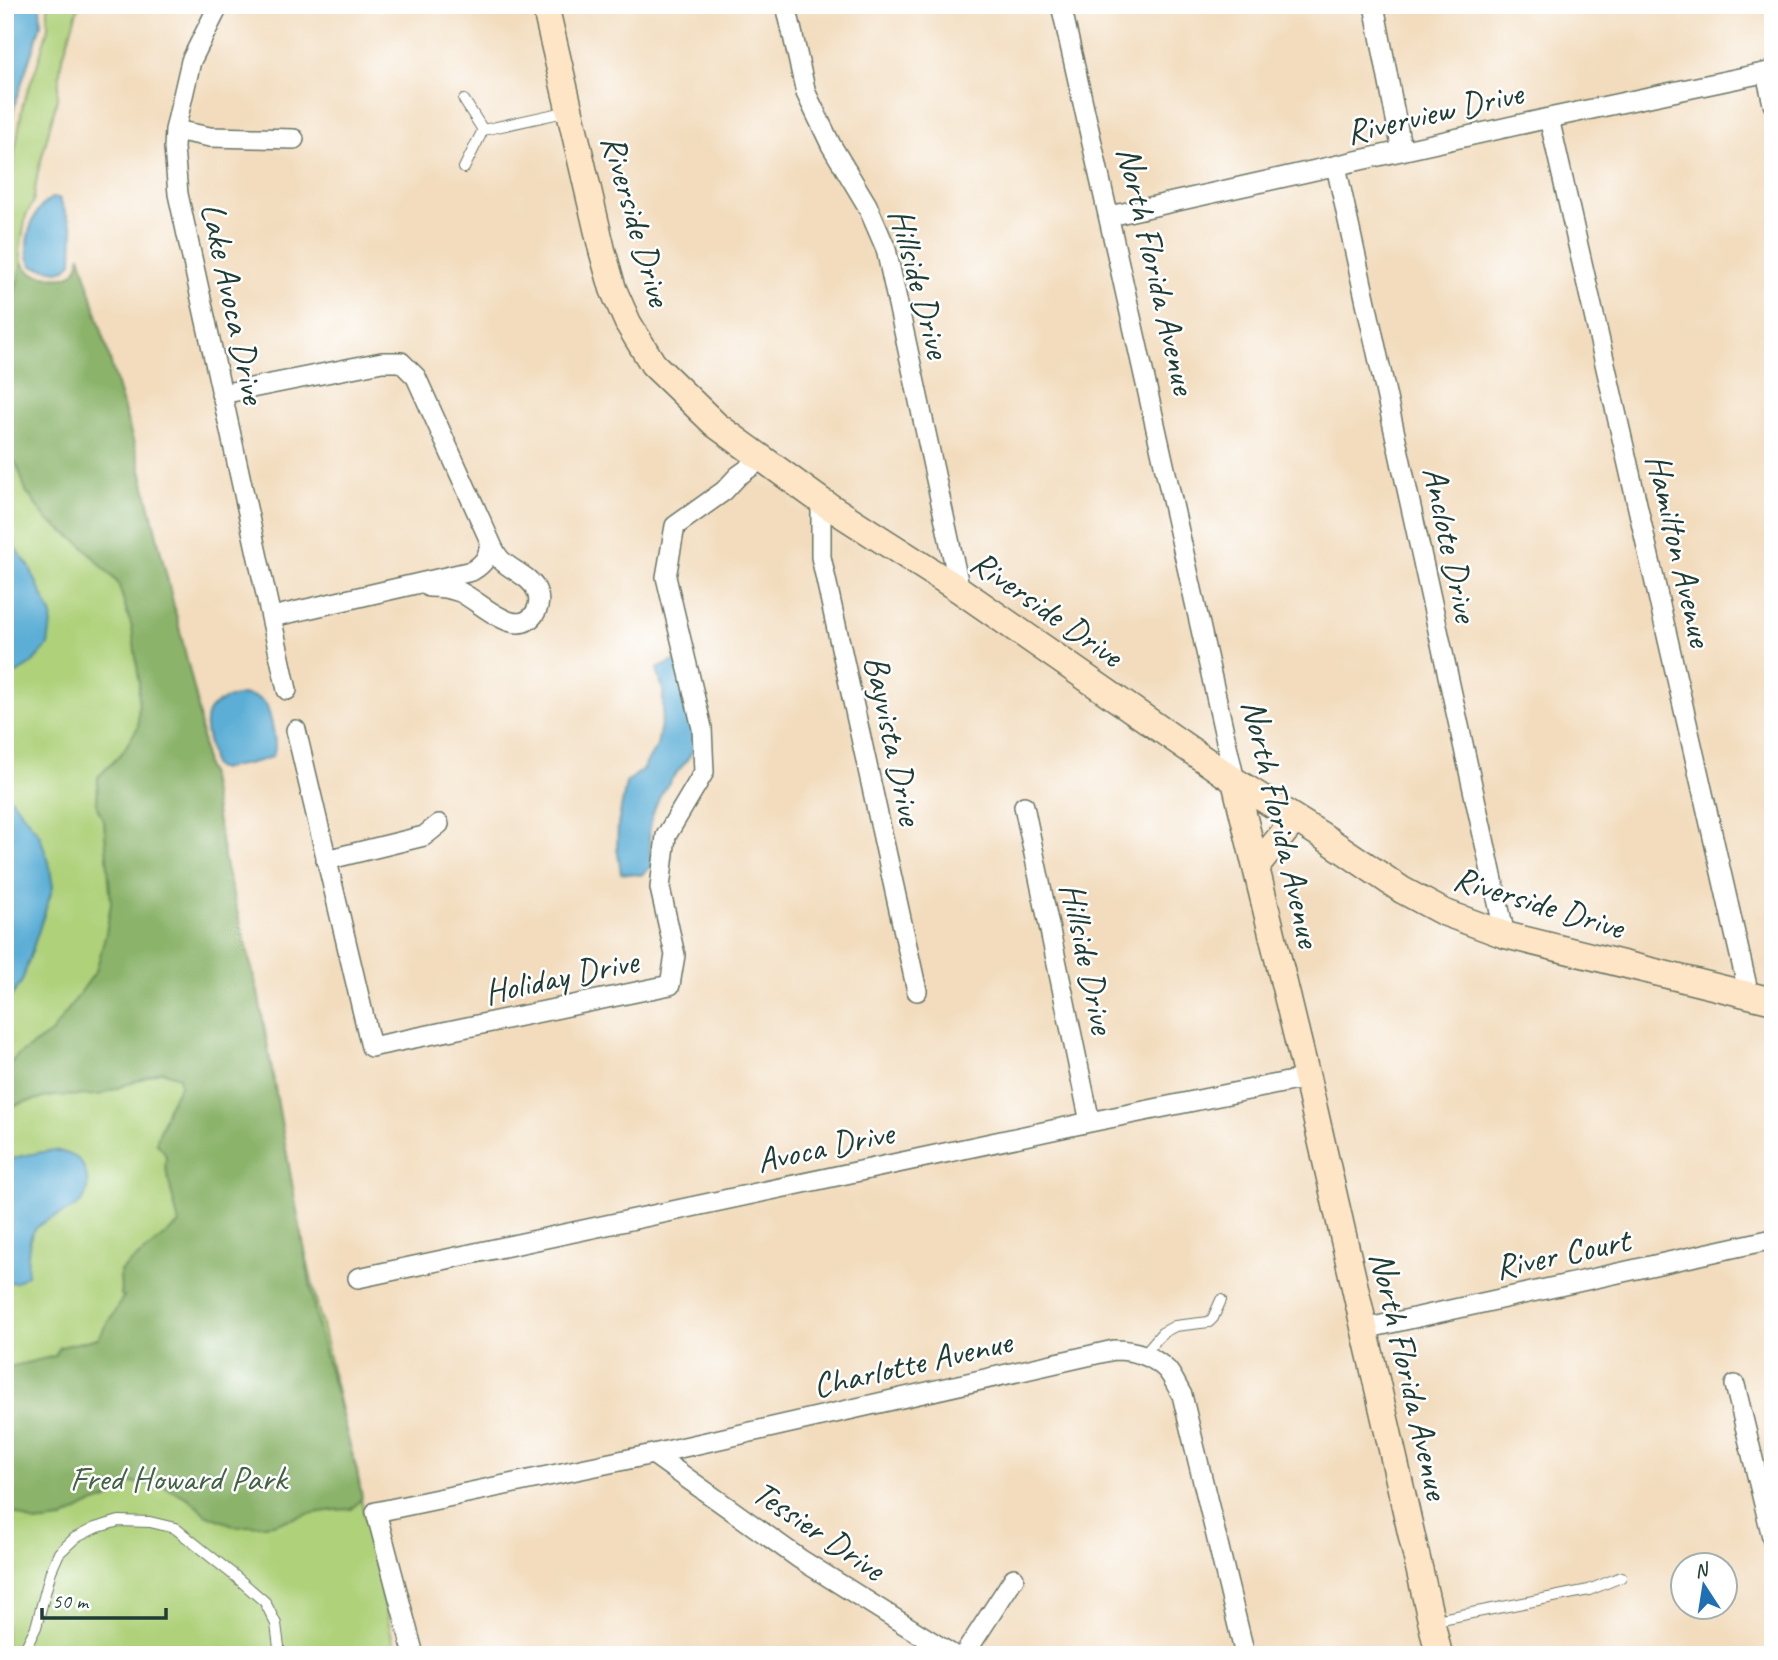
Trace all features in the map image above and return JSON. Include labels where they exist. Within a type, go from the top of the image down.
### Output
[{"type":"street","name":"Lake Avoca Drive","points":[[219,5],[191,61],[175,130],[174,148],[178,194],[272,617]]},
{"type":"street","name":"Riverside Drive","points":[[545,5],[613,289],[628,323],[653,364],[716,425],[821,501],[960,590],[1235,781],[1412,895],[1443,912],[1506,935],[1761,998]]},
{"type":"street","name":"Hillside Drive","points":[[786,5],[806,93],[831,145],[867,205],[886,249],[960,590]]},
{"type":"street","name":"North Florida Avenue","points":[[1061,5],[1235,781],[1307,1078],[1439,1655]]},
{"type":"street","points":[[1374,5],[1402,152]]},
{"type":"street","points":[[1769,72],[1773,104]]},
{"type":"street","name":"Riverview Drive","points":[[1110,216],[1769,72]]},
{"type":"street","name":"Hamilton Avenue","points":[[1549,118],[1761,998]]},
{"type":"street","points":[[175,130],[210,137],[294,139]]},
{"type":"street","name":"Anclote Drive","points":[[1336,166],[1506,935]]},
{"type":"street","points":[[221,394],[382,362],[401,362],[416,377],[490,541],[500,559],[532,583],[537,590],[538,607],[526,621],[517,623],[505,621],[452,589],[404,587]]},
{"type":"street","name":"Holiday Drive","points":[[296,730],[371,1047],[670,985],[675,955],[660,888],[666,836],[704,772],[702,728],[666,577],[670,552],[675,526],[724,491],[738,476],[763,458]]},
{"type":"street","name":"Bayvista Drive","points":[[821,501],[821,557],[917,991]]},
{"type":"street","points":[[287,690],[272,617],[472,571],[487,558],[490,541]]},
{"type":"street","name":"Hillside Drive","points":[[1024,806],[1090,1122]]},
{"type":"street","points":[[1256,867],[1295,819]]},
{"type":"street","points":[[326,860],[424,836],[439,824]]},
{"type":"street","name":"Avoca Drive","points":[[358,1278],[1307,1078]]},
{"type":"street","name":"River Court","points":[[1364,1329],[1773,1239]]},
{"type":"street","name":"Charlotte Avenue","points":[[414,1655],[376,1512],[653,1454],[1114,1350],[1144,1354]]},
{"type":"street","points":[[1144,1354],[1167,1370],[1182,1395],[1245,1655]]},
{"type":"street","points":[[1735,1385],[1773,1541]]},
{"type":"street","name":"Tessier Drive","points":[[653,1454],[800,1559],[953,1655]]},
{"type":"street","points":[[964,1655],[1014,1578]]},
{"type":"lane","points":[[464,100],[483,130]]},
{"type":"lane","points":[[483,130],[569,111]]},
{"type":"lane","points":[[464,169],[483,130]]},
{"type":"lane","points":[[1144,1354],[1161,1333],[1175,1326],[1209,1322],[1221,1300]]},
{"type":"lane","points":[[22,1655],[36,1627],[59,1553],[75,1538],[95,1528],[119,1521],[150,1522],[175,1528],[235,1576],[265,1602],[275,1624],[279,1655]]},
{"type":"lane","points":[[1431,1621],[1578,1593],[1621,1577]]},
{"type":"green space","name":"Fred Howard Park","points":[[48,5],[79,5],[61,63],[57,100],[38,172],[33,203],[26,215],[16,294],[130,471],[396,1655],[5,1655],[5,1005],[22,981],[53,887],[12,800],[5,793],[5,680],[31,664],[29,566],[5,535],[5,210],[23,103],[48,28]]},
{"type":"green space","points":[[80,255],[138,458],[197,701],[206,766],[226,868],[258,992],[318,1329],[362,1498],[352,1509],[308,1514],[273,1524],[238,1527],[205,1514],[188,1498],[160,1484],[132,1483],[107,1499],[61,1520],[35,1523],[5,1508],[5,1368],[55,1356],[60,1347],[98,1338],[124,1296],[121,1295],[120,1271],[179,1224],[165,1165],[166,1155],[156,1143],[168,1107],[180,1086],[179,1077],[162,1071],[99,1095],[53,1096],[5,1109],[5,1069],[18,1055],[51,1033],[96,971],[111,903],[104,822],[97,807],[98,777],[122,753],[138,727],[139,680],[132,628],[118,583],[81,544],[46,519],[26,491],[18,467],[5,448],[5,335],[22,262],[26,269],[34,274],[64,277],[76,269]]},
{"type":"water","points":[[11,5],[40,5],[41,25],[16,100],[5,144],[5,39],[12,17]]},
{"type":"water","points":[[52,198],[59,198],[73,229],[72,262],[66,269],[57,271],[32,266],[27,248],[34,219]]},
{"type":"water","points":[[5,535],[29,566],[52,616],[48,645],[31,664],[5,680]]},
{"type":"water","points":[[677,660],[691,715],[693,749],[659,798],[651,818],[649,841],[652,866],[641,875],[621,873],[617,848],[618,824],[626,783],[642,770],[657,746],[663,713],[663,690],[657,669]]},
{"type":"water","points":[[242,695],[256,698],[267,706],[274,732],[274,752],[263,760],[217,769],[213,765],[206,719],[215,704]]},
{"type":"water","points":[[5,793],[39,834],[49,862],[53,887],[22,981],[5,1005]]},
{"type":"water","points":[[54,1150],[70,1155],[81,1163],[86,1174],[87,1188],[84,1198],[78,1205],[41,1224],[33,1232],[27,1275],[15,1283],[5,1281],[5,1162]]}]
